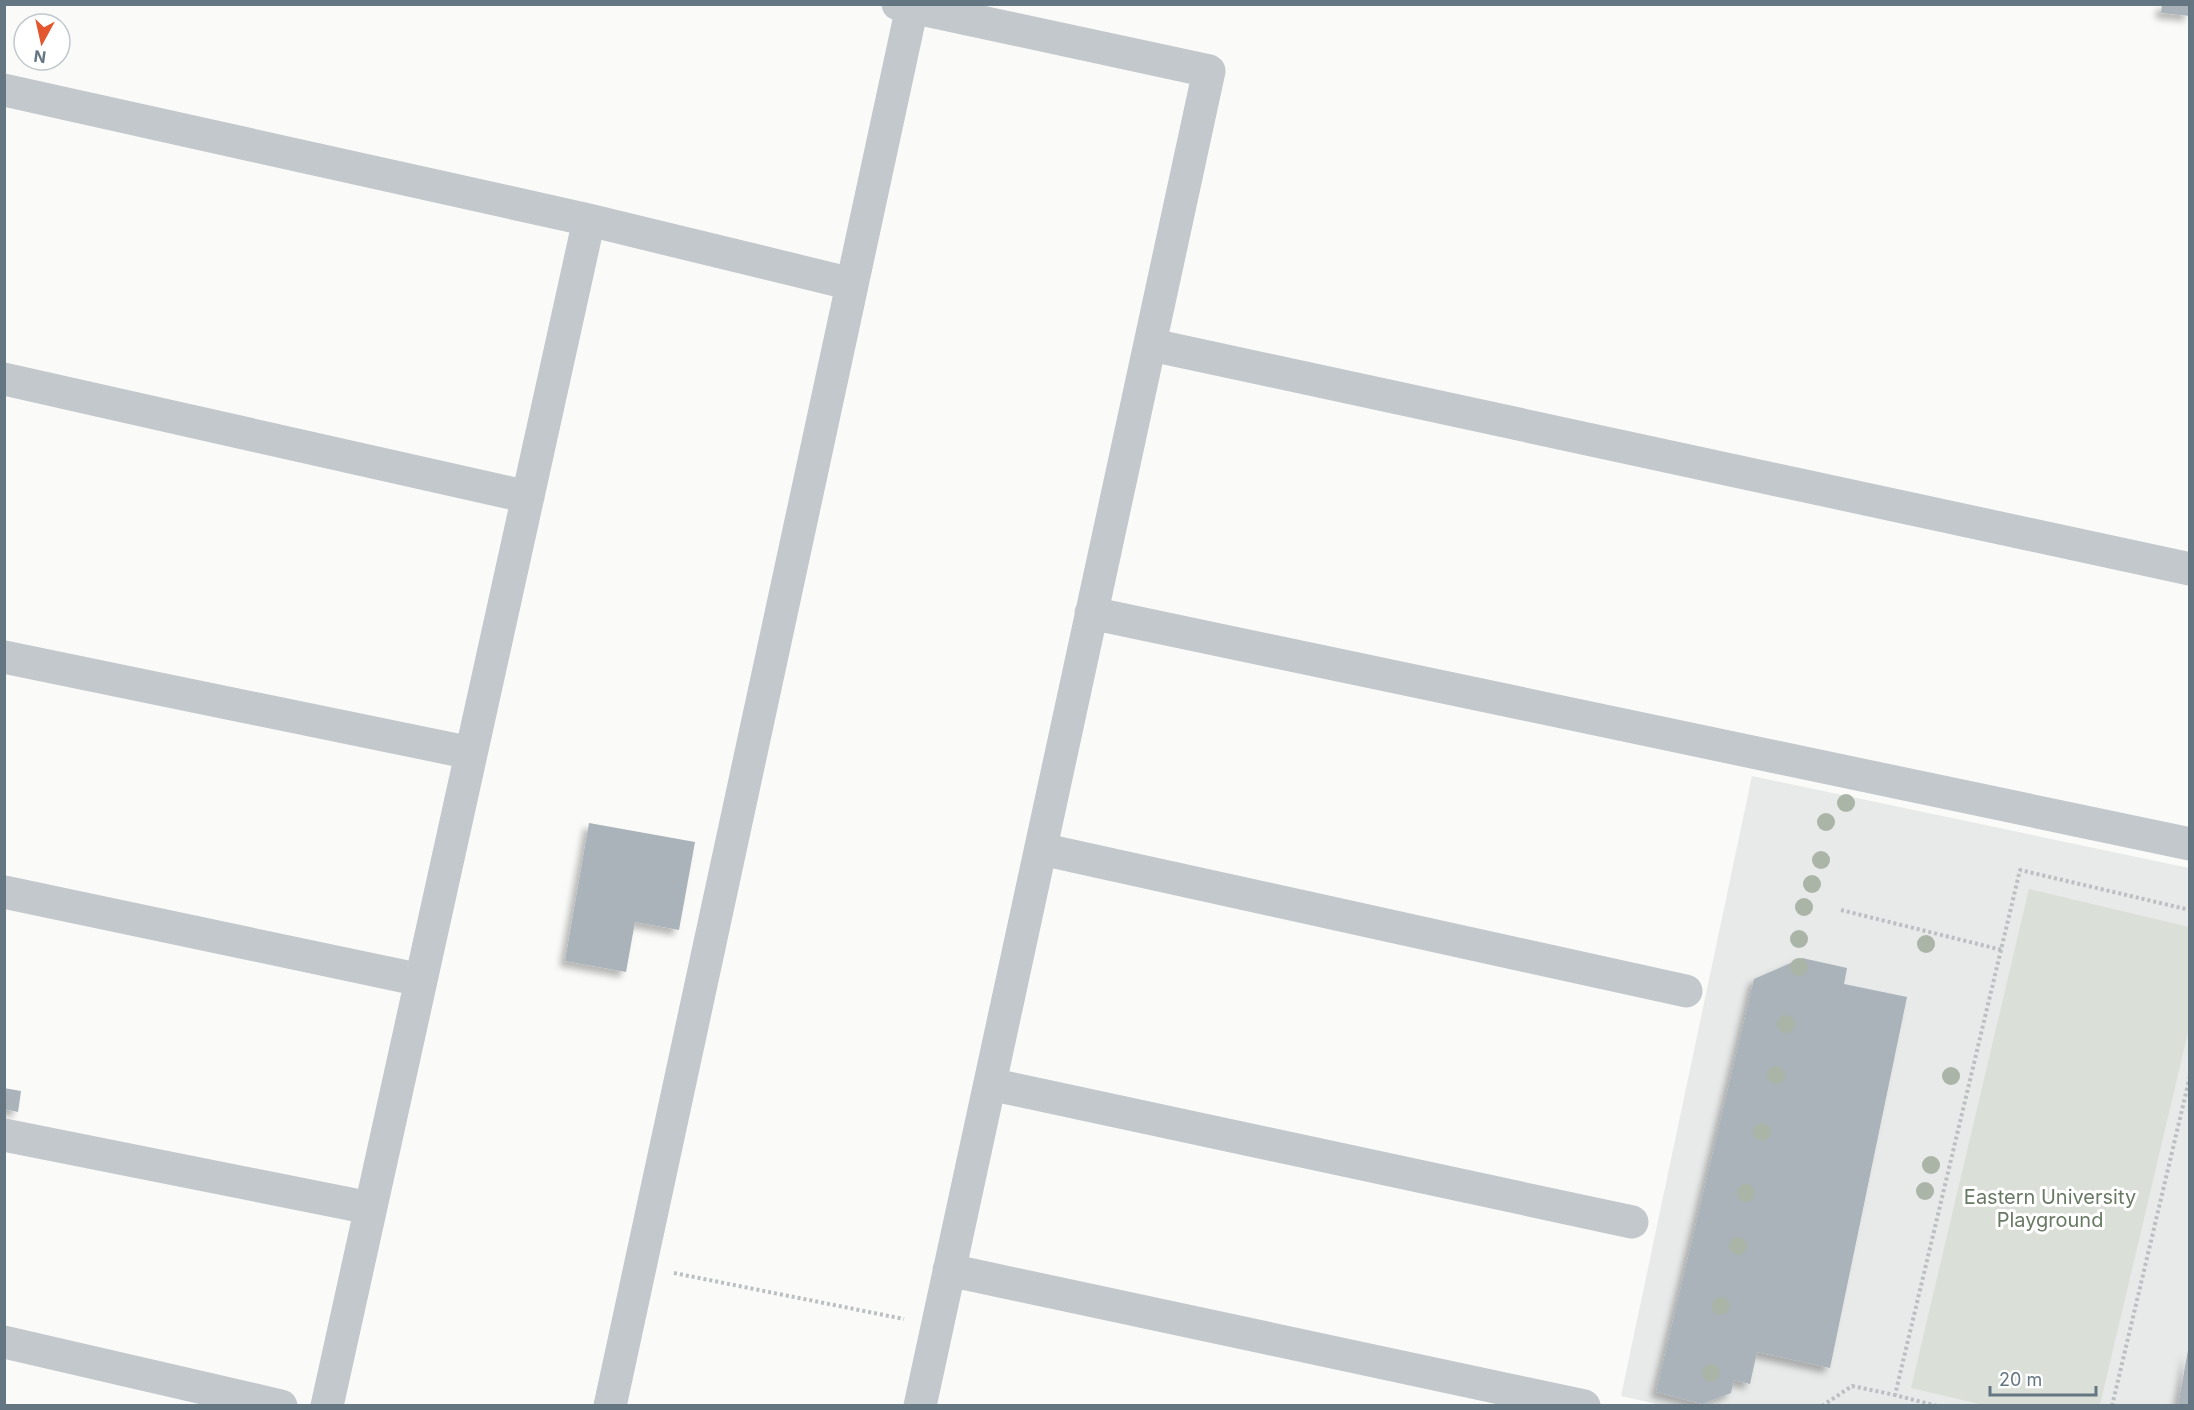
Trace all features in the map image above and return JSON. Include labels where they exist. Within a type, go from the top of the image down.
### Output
[{"type":"street","points":[[610,1406],[852,284],[905,6],[1209,70],[1152,345],[1091,613],[920,1406]]},
{"type":"street","points":[[4,90],[589,220],[852,284]]},
{"type":"street","points":[[327,1406],[589,220]]},
{"type":"street","points":[[1152,345],[2190,569]]},
{"type":"street","points":[[4,379],[528,497]]},
{"type":"street","points":[[1091,613],[2190,844]]},
{"type":"street","points":[[4,657],[471,753]]},
{"type":"street","points":[[1041,849],[1686,991]]},
{"type":"street","points":[[4,892],[421,980]]},
{"type":"street","points":[[990,1084],[1632,1222]]},
{"type":"street","points":[[4,1136],[370,1208]]},
{"type":"street","points":[[949,1270],[1584,1406]]},
{"type":"street","points":[[4,1342],[281,1406]]},
{"type":"path","points":[[1895,1395],[2020,870],[2190,910]]},
{"type":"path","points":[[1841,910],[2002,950]]},
{"type":"path","points":[[2112,1406],[2190,1076]]},
{"type":"path","points":[[640,1266],[938,1326]]},
{"type":"path","points":[[1822,1406],[1852,1386],[1937,1406]]},
{"type":"shaded area","points":[[1752,776],[2189,868],[2189,1405],[1665,1406],[1621,1396]]},
{"type":"green space","name":"Eastern University Playground","points":[[2029,889],[2189,927],[2189,1028],[2100,1405],[1984,1405],[1911,1388]]},
{"type":"building","points":[[2162,4],[2190,4],[2190,16],[2161,13]]},
{"type":"building","points":[[589,823],[695,842],[679,930],[635,922],[626,972],[565,961]]},
{"type":"building","points":[[1802,958],[1847,968],[1844,984],[1907,997],[1830,1368],[1757,1352],[1750,1384],[1734,1380],[1731,1393],[1702,1404],[1656,1392],[1754,979]]},
{"type":"building","points":[[4,1088],[21,1091],[18,1112],[4,1109]]},
{"type":"building","points":[[2188,1350],[2190,1406],[2178,1406]]}]
